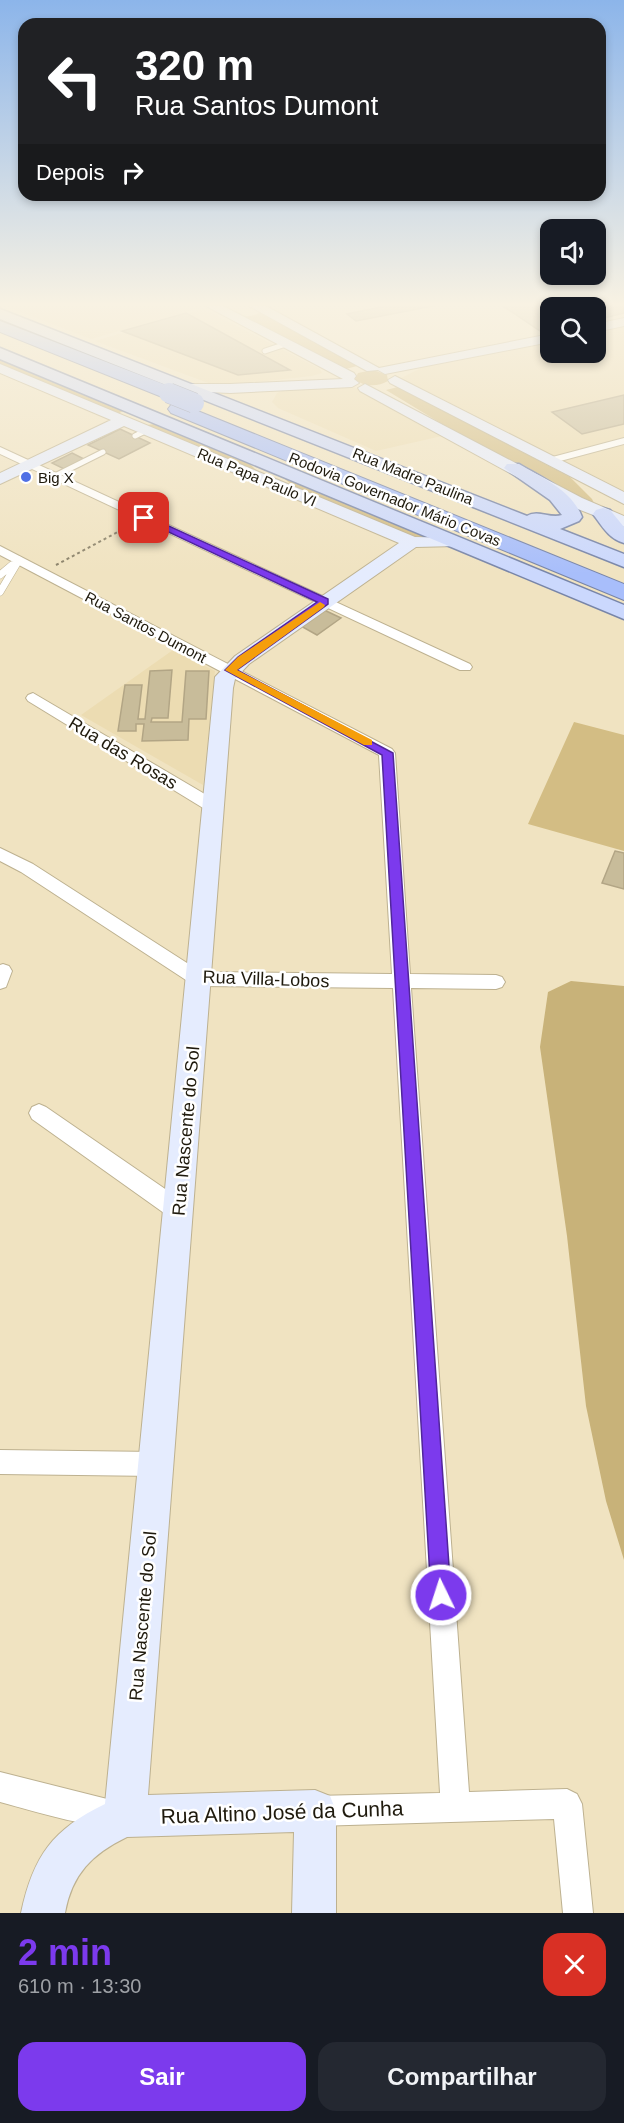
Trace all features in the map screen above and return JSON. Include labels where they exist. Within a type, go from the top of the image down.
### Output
[{"type":"highway","name":"Rodovia Governador Mário Covas","points":[[132,395],[624,593]]},
{"type":"highway","name":"Rodovia Governador Mário Covas","points":[[136,395],[163,409],[624,574]]},
{"type":"main road","name":"Rua Papa Paulo VI","points":[[108,395],[163,409],[289,490],[412,542],[451,542]]},
{"type":"main road","points":[[123,395],[163,409],[255,460],[624,613]]},
{"type":"main road","name":"Rua Madre Paulina","points":[[139,395],[163,409],[261,416],[624,561]]},
{"type":"main road","points":[[0,479],[163,409],[206,395]]},
{"type":"main road","points":[[261,416],[261,407],[268,395]]},
{"type":"main road","points":[[380,395],[513,468],[603,514],[624,522]]},
{"type":"main road","points":[[429,395],[624,499]]},
{"type":"main road","points":[[255,460],[289,490]]},
{"type":"main road","points":[[551,461],[580,482],[592,494],[603,514],[624,537]]},
{"type":"main road","points":[[448,491],[463,493],[543,520],[560,523],[572,517],[571,512],[561,500],[513,468]]},
{"type":"main road","points":[[230,670],[412,542]]},
{"type":"main road","name":"Rua Nascente do Sol","points":[[124,1816],[179,1211],[222,688],[230,670]]},
{"type":"main road","points":[[314,1913],[315,1811]]},
{"type":"main road","name":"Rua Altino José da Cunha","points":[[124,1816],[315,1811]]},
{"type":"main road","points":[[43,1913],[47,1893],[63,1859],[92,1832],[124,1816]]},
{"type":"street","points":[[551,461],[624,441]]},
{"type":"street","points":[[0,450],[465,667]]},
{"type":"street","name":"Rua Santos Dumont","points":[[1,551],[387,753],[402,982]]},
{"type":"street","name":"Rua das Rosas","points":[[33,698],[214,807]]},
{"type":"street","name":"Rua Villa-Lobos","points":[[0,854],[27,868],[198,979],[496,982]]},
{"type":"street","points":[[402,982],[455,1807]]},
{"type":"street","points":[[39,1113],[179,1211]]},
{"type":"street","points":[[0,1462],[156,1464]]},
{"type":"street","name":"Rua Altino José da Cunha","points":[[0,1787],[51,1801],[124,1816]]},
{"type":"street","name":"Rua Altino José da Cunha","points":[[315,1811],[567,1804],[578,1913]]},
{"type":"lane","points":[[55,476],[103,452]]},
{"type":"lane","points":[[0,575],[19,560]]},
{"type":"lane","points":[[0,592],[4,589],[7,579],[19,560]]},
{"type":"path","points":[[42,572],[144,518]]},
{"type":"shaded area","points":[[70,395],[86,395],[123,411],[116,415]]},
{"type":"shaded area","points":[[276,395],[371,395],[442,436],[376,451],[278,408],[272,402]]},
{"type":"shaded area","points":[[395,395],[414,395],[570,477],[592,499],[597,509],[490,453]]},
{"type":"shaded area","points":[[431,395],[624,395],[624,495]]},
{"type":"shaded area","points":[[154,424],[249,463],[264,478],[147,425]]},
{"type":"shaded area","points":[[276,471],[434,540],[410,539],[297,490]]},
{"type":"shaded area","points":[[173,650],[215,671],[203,785],[81,715]]},
{"type":"shaded area","points":[[574,722],[624,735],[624,851],[528,824]]},
{"type":"shaded area","points":[[571,981],[624,986],[624,1560],[606,1501],[586,1406],[567,1236],[540,1047],[548,992]]},
{"type":"building","points":[[624,395],[624,424],[582,434],[552,412]]},
{"type":"building","points":[[120,429],[150,443],[119,459],[88,445]]},
{"type":"building","points":[[72,453],[84,459],[64,469],[52,463]]},
{"type":"building","points":[[322,609],[341,618],[317,635],[299,625]]},
{"type":"building","points":[[172,670],[168,718],[152,718],[151,722],[182,722],[186,671],[209,671],[206,719],[189,719],[188,740],[142,741],[144,724],[136,724],[136,731],[118,731],[125,685],[142,685],[138,719],[145,719],[150,671]]},
{"type":"building","points":[[615,851],[624,853],[624,889],[602,883]]},
{"type":"slow traffic","points":[[320,605],[230,670],[368,743]]},
{"type":"place","name":"Big X","points":[[26,477]]},
{"type":"route","points":[[144,518],[325,602],[230,670],[387,753],[441,1595]]}]
